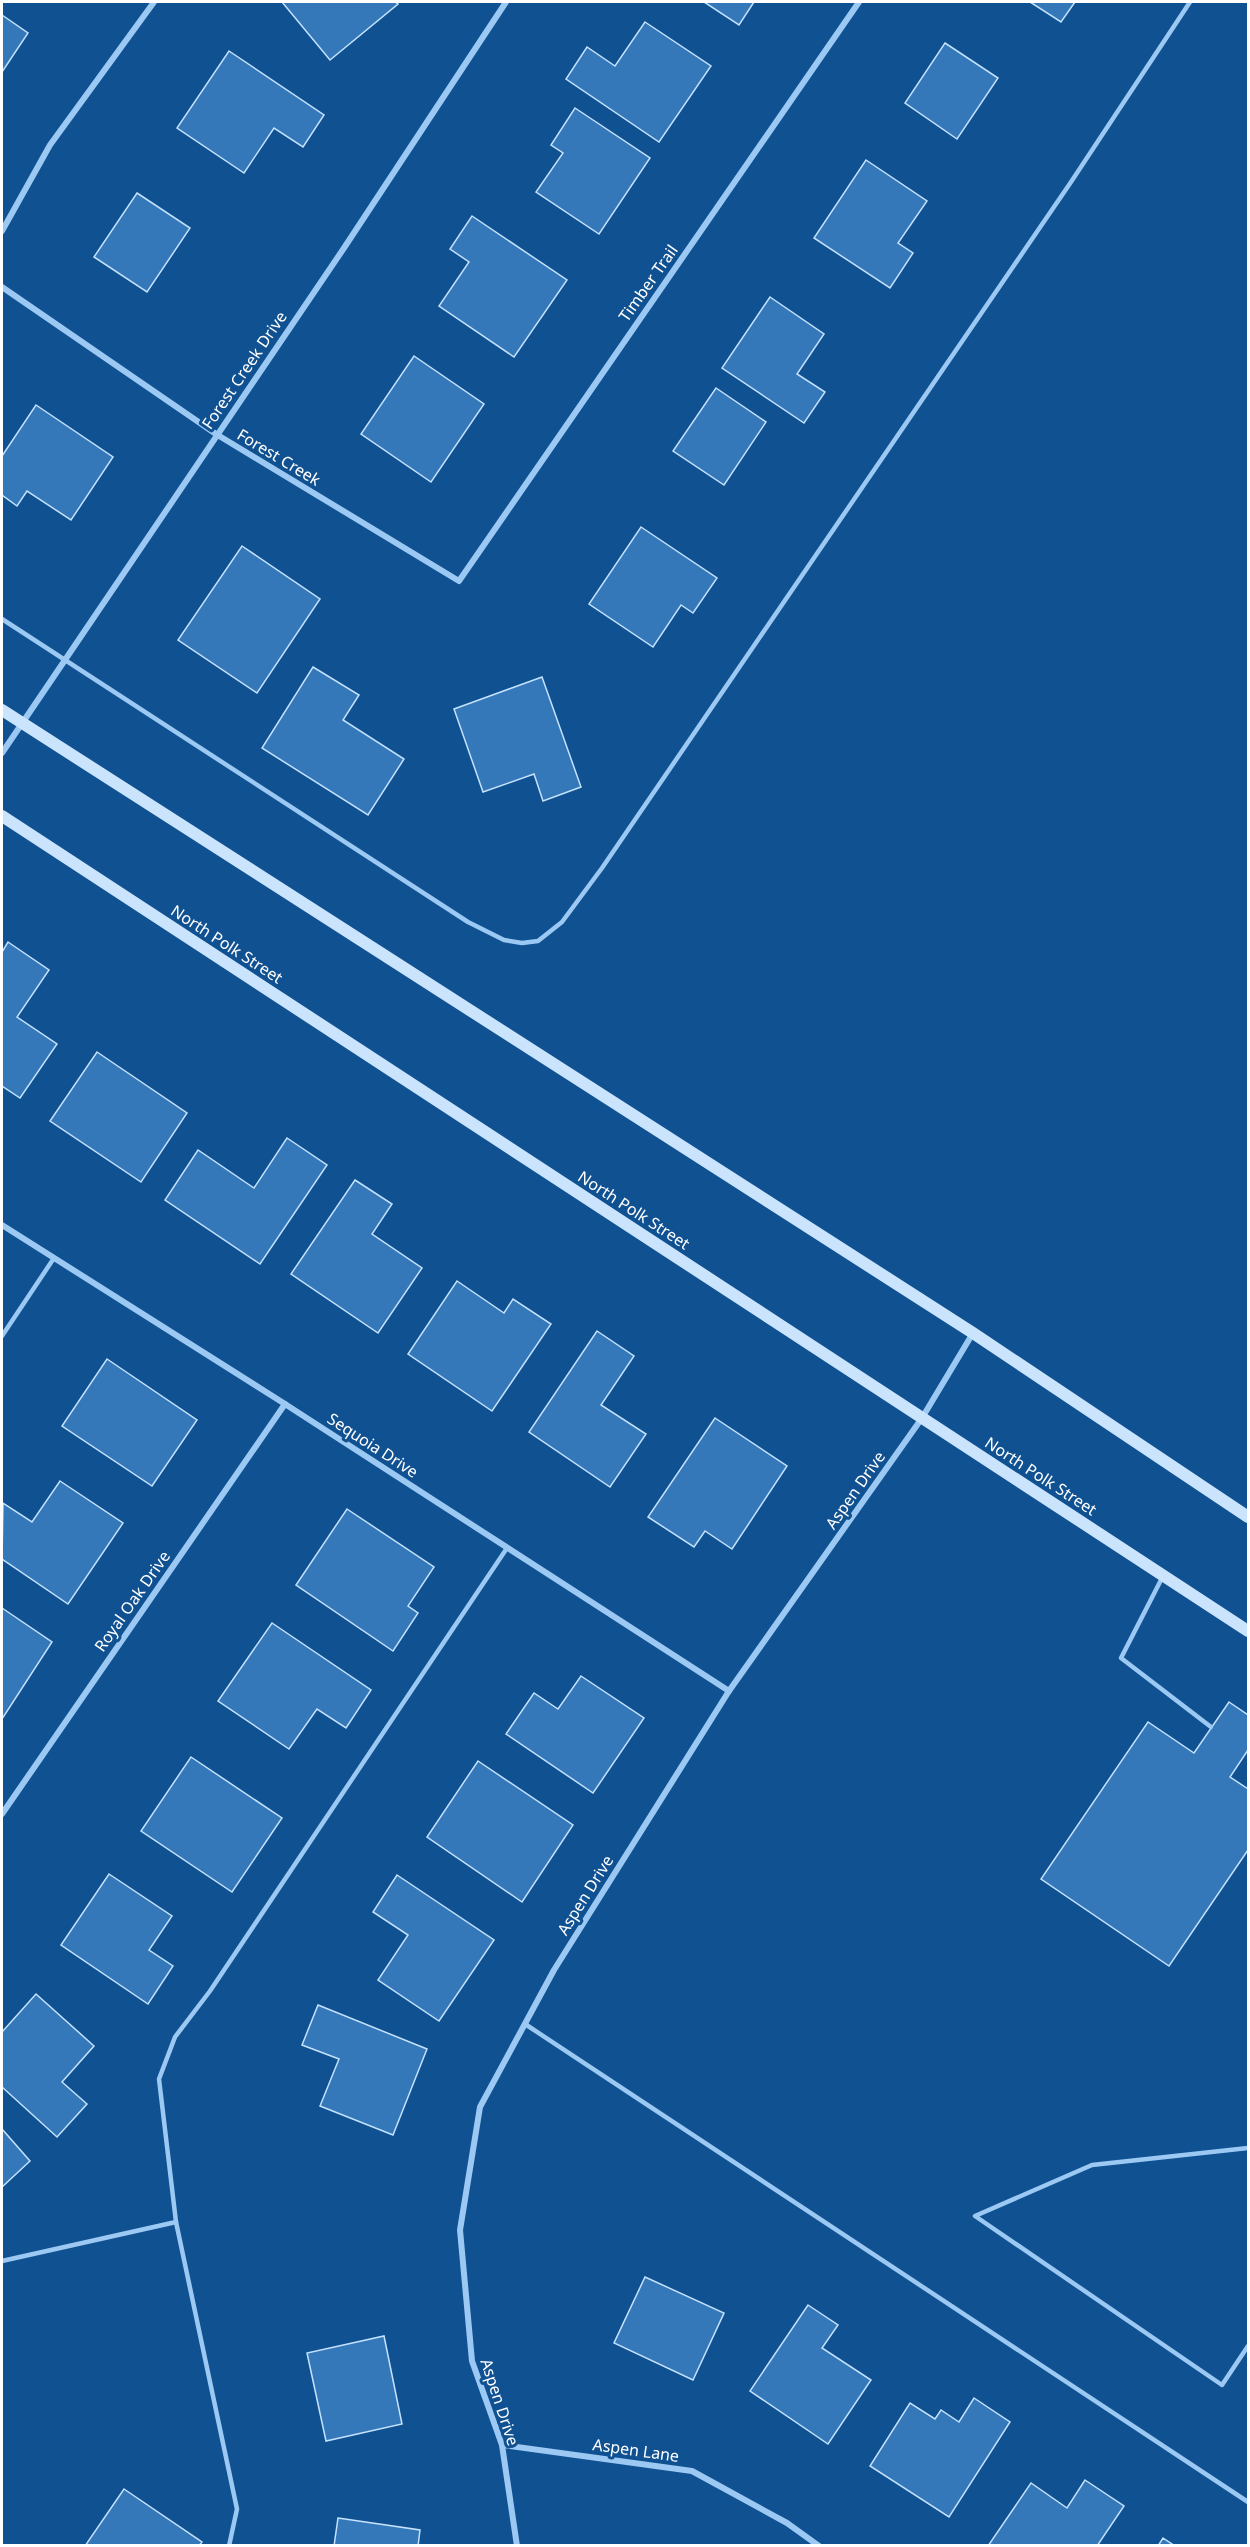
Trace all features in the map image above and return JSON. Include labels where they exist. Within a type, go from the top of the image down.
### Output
[{"type":"main road","points":[[2,710],[973,1333],[1248,1517]]},
{"type":"main road","name":"North Polk Street","points":[[2,816],[1248,1631]]},
{"type":"street","points":[[2,231],[50,146],[154,2]]},
{"type":"street","name":"Forest Creek Drive","points":[[2,753],[344,248],[506,2]]},
{"type":"street","name":"Timber Trail","points":[[459,581],[859,2]]},
{"type":"street","name":"Forest Creek","points":[[2,287],[216,434],[459,581]]},
{"type":"street","name":"Sequoia Drive","points":[[2,1225],[285,1404],[729,1691]]},
{"type":"street","name":"Aspen Drive","points":[[517,2546],[502,2445],[472,2361],[460,2230],[480,2107],[554,1970],[729,1691],[921,1418],[973,1333]]},
{"type":"street","name":"Royal Oak Drive","points":[[2,1814],[285,1404]]},
{"type":"street","name":"Aspen Lane","points":[[502,2445],[692,2471],[787,2523],[819,2546]]},
{"type":"lane","points":[[2,619],[468,922],[504,940],[522,943],[538,941],[562,922],[603,868],[1071,182],[1190,2]]},
{"type":"lane","points":[[2,1335],[54,1258]]},
{"type":"lane","points":[[229,2546],[237,2510],[176,2222],[159,2079],[175,2037],[210,1991],[507,1548]]},
{"type":"lane","points":[[1163,1576],[1122,1658],[1211,1727]]},
{"type":"lane","points":[[525,2024],[1248,2502]]},
{"type":"lane","points":[[1248,2148],[1092,2165],[975,2216],[1222,2385],[1248,2346]]},
{"type":"lane","points":[[2,2260],[176,2222]]},
{"type":"building","points":[[282,2],[395,2],[398,4],[330,60]]},
{"type":"building","points":[[704,2],[754,2],[739,25]]},
{"type":"building","points":[[1030,2],[1075,2],[1061,22]]},
{"type":"building","points":[[2,15],[28,33],[2,72]]},
{"type":"building","points":[[645,22],[711,66],[659,142],[566,79],[587,47],[615,66]]},
{"type":"building","points":[[945,43],[998,78],[957,139],[905,103]]},
{"type":"building","points":[[229,51],[324,115],[303,147],[274,128],[244,173],[177,128]]},
{"type":"building","points":[[575,108],[650,158],[599,234],[536,192],[563,153],[551,145]]},
{"type":"building","points":[[866,160],[927,201],[898,243],[913,253],[890,288],[814,238]]},
{"type":"building","points":[[137,193],[190,228],[147,292],[94,257]]},
{"type":"building","points":[[472,216],[567,280],[514,357],[439,306],[469,262],[450,249]]},
{"type":"building","points":[[770,297],[824,334],[797,374],[825,392],[804,423],[722,368]]},
{"type":"building","points":[[414,356],[484,404],[431,482],[361,434]]},
{"type":"building","points":[[716,388],[766,422],[724,485],[673,451]]},
{"type":"building","points":[[36,405],[113,457],[71,520],[27,491],[17,506],[2,495],[2,456]]},
{"type":"building","points":[[641,527],[717,578],[693,613],[681,605],[653,647],[589,604]]},
{"type":"building","points":[[242,546],[320,599],[257,693],[178,640]]},
{"type":"building","points":[[313,667],[359,695],[343,720],[404,759],[368,815],[262,748]]},
{"type":"building","points":[[542,677],[581,787],[543,801],[534,774],[483,792],[454,709]]},
{"type":"building","points":[[8,942],[49,970],[17,1017],[57,1044],[20,1098],[2,1086],[2,952]]},
{"type":"building","points":[[97,1052],[187,1113],[141,1182],[50,1121]]},
{"type":"building","points":[[287,1138],[327,1165],[260,1264],[165,1200],[198,1150],[254,1188]]},
{"type":"building","points":[[355,1180],[392,1204],[372,1234],[422,1268],[378,1333],[291,1274]]},
{"type":"building","points":[[457,1281],[504,1313],[513,1299],[551,1324],[492,1411],[408,1354]]},
{"type":"building","points":[[597,1331],[634,1356],[601,1405],[646,1434],[610,1487],[529,1432]]},
{"type":"building","points":[[107,1359],[197,1420],[152,1486],[62,1426]]},
{"type":"building","points":[[715,1418],[787,1466],[732,1549],[705,1531],[694,1547],[648,1517]]},
{"type":"building","points":[[60,1481],[123,1523],[68,1604],[2,1559],[3,1503],[32,1522]]},
{"type":"building","points":[[347,1509],[434,1567],[408,1606],[418,1613],[393,1651],[296,1585]]},
{"type":"building","points":[[2,1608],[52,1642],[2,1719]]},
{"type":"building","points":[[272,1623],[371,1690],[346,1728],[317,1709],[289,1749],[218,1701]]},
{"type":"building","points":[[581,1676],[644,1718],[593,1793],[506,1734],[534,1693],[558,1709]]},
{"type":"building","points":[[1229,1702],[1248,1715],[1248,1750],[1230,1777],[1248,1789],[1248,1850],[1169,1966],[1041,1879],[1148,1722],[1194,1753]]},
{"type":"building","points":[[191,1757],[282,1818],[232,1892],[141,1831]]},
{"type":"building","points":[[478,1761],[573,1825],[522,1902],[427,1837]]},
{"type":"building","points":[[109,1874],[172,1916],[149,1950],[173,1966],[148,2004],[61,1945]]},
{"type":"building","points":[[397,1875],[494,1940],[439,2021],[378,1980],[408,1935],[373,1912]]},
{"type":"building","points":[[36,1994],[94,2046],[62,2082],[87,2104],[57,2137],[2,2087],[2,2032]]},
{"type":"building","points":[[318,2005],[427,2049],[393,2135],[320,2106],[339,2059],[302,2045]]},
{"type":"building","points":[[2,2129],[30,2161],[2,2187]]},
{"type":"building","points":[[645,2277],[724,2313],[693,2380],[614,2343]]},
{"type":"building","points":[[808,2305],[838,2325],[822,2348],[871,2380],[828,2444],[750,2391]]},
{"type":"building","points":[[384,2336],[402,2424],[326,2441],[307,2353]]},
{"type":"building","points":[[974,2398],[1010,2422],[949,2517],[870,2466],[910,2403],[935,2419],[941,2410],[959,2422]]},
{"type":"building","points":[[1085,2480],[1124,2506],[1097,2546],[988,2546],[1031,2483],[1067,2508]]},
{"type":"building","points":[[124,2489],[202,2542],[199,2546],[85,2546]]},
{"type":"building","points":[[338,2518],[420,2530],[418,2546],[334,2546]]},
{"type":"building","points":[[1163,2538],[1175,2546],[1158,2546]]}]
